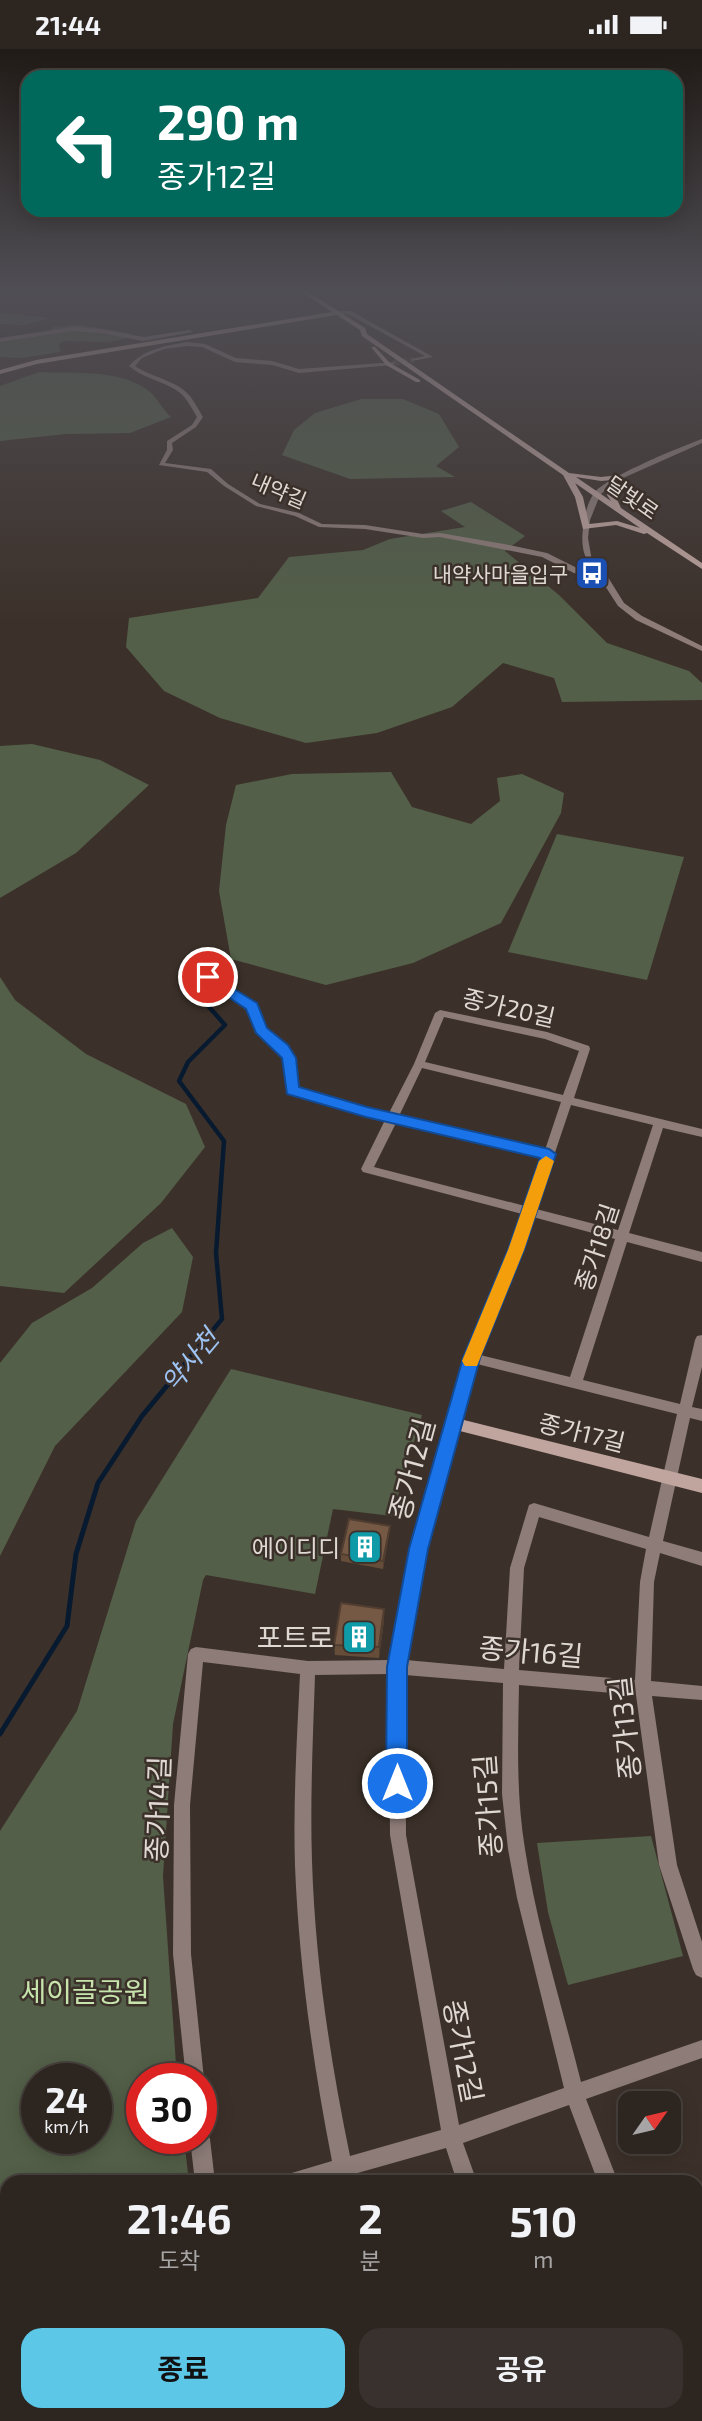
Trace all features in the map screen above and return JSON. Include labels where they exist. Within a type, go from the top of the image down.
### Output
[{"type":"main road","points":[[460,402],[473,409]]},
{"type":"main road","name":"달빛로","points":[[463,402],[702,567]]},
{"type":"main road","points":[[565,471],[578,477],[617,477],[611,495],[619,509]]},
{"type":"main road","points":[[565,471],[579,497],[586,527],[617,523],[664,541]]},
{"type":"main road","name":"종가17길","points":[[452,1423],[702,1486]]},
{"type":"street","name":"내약길","points":[[190,402],[200,417],[194,426],[169,442],[170,450],[161,464],[209,470],[226,485],[258,505],[297,514],[321,526],[365,527],[493,544],[544,555],[577,571],[603,576]]},
{"type":"street","points":[[702,441],[617,477],[597,494],[585,538],[589,561],[603,576],[614,595],[630,611],[702,649]]},
{"type":"street","points":[[208,977],[252,1006],[261,1030],[283,1048],[289,1058],[293,1090],[321,1100],[549,1154]]},
{"type":"street","name":"종가20길","points":[[528,1213],[367,1169],[419,1064],[440,1013],[547,1036],[585,1049],[565,1101]]},
{"type":"street","points":[[419,1064],[702,1133]]},
{"type":"street","name":"종가12길","points":[[465,2175],[452,2137],[410,1917],[398,1835],[397,1667],[419,1549],[452,1423],[472,1358],[516,1250],[565,1101]]},
{"type":"street","name":"종가18길","points":[[575,1383],[659,1123]]},
{"type":"street","points":[[528,1213],[702,1258]]},
{"type":"street","points":[[685,1411],[702,1339]]},
{"type":"street","points":[[472,1358],[702,1415]]},
{"type":"street","name":"종가13길","points":[[685,1411],[647,1582],[643,1688],[668,1865],[702,1969]]},
{"type":"street","name":"종가15길","points":[[605,2175],[575,2095],[516,1849],[509,1794],[511,1675],[517,1568],[534,1509],[656,1545]]},
{"type":"street","points":[[656,1545],[702,1559]]},
{"type":"street","name":"종가14길","points":[[193,2063],[183,1954],[182,1805],[196,1654],[308,1668],[397,1667]]},
{"type":"street","name":"종가16길","points":[[397,1667],[702,1693]]},
{"type":"street","points":[[308,1668],[303,1819],[308,1935],[326,2081],[345,2175],[702,2049]]},
{"type":"street","points":[[202,2154],[204,2175]]},
{"type":"green space","points":[[0,402],[158,402],[171,417],[130,433],[66,434],[0,441]]},
{"type":"green space","points":[[352,402],[409,402],[439,414],[459,447],[436,466],[455,477],[350,479],[282,455],[294,430],[315,413]]},
{"type":"green space","points":[[471,502],[525,536],[505,551],[559,595],[607,643],[689,671],[702,683],[702,700],[562,702],[554,678],[503,663],[452,707],[377,733],[306,743],[220,718],[164,691],[126,647],[129,618],[258,598],[289,557],[363,550],[390,539],[465,527],[441,511]]},
{"type":"green space","points":[[32,744],[100,760],[149,785],[76,853],[0,898],[0,746]]},
{"type":"green space","points":[[391,772],[412,807],[471,824],[500,801],[497,778],[522,774],[564,793],[561,813],[501,923],[413,963],[326,985],[231,959],[219,891],[226,825],[236,785],[292,774]]},
{"type":"green space","points":[[557,834],[684,857],[647,980],[508,952]]},
{"type":"green space","points":[[0,977],[15,1000],[86,1054],[186,1104],[205,1147],[161,1203],[64,1293],[0,1286]]},
{"type":"green space","points":[[172,1228],[193,1257],[182,1312],[55,1446],[0,1556],[0,1363],[32,1323],[92,1288],[143,1243]]},
{"type":"green space","name":"세이골공원","points":[[231,1369],[422,1415],[392,1516],[333,1509],[315,1594],[206,1575],[203,1580],[173,1724],[163,1876],[176,2063],[126,2063],[126,2154],[186,2154],[188,2175],[0,2175],[0,1831],[77,1711],[136,1521]]},
{"type":"green space","points":[[651,1836],[683,1956],[568,1985],[548,1912],[537,1843]]},
{"type":"building","name":"에이디디","points":[[349,1519],[390,1526],[383,1561],[341,1554]]},
{"type":"building","name":"포트로","points":[[341,1603],[384,1609],[379,1647],[334,1645]]},
{"type":"waterway","name":"약사천","points":[[187,1361],[222,1319],[216,1253],[224,1141],[179,1081],[188,1062],[225,1025],[195,991]]},
{"type":"waterway","name":"약사천","points":[[0,1734],[67,1626],[76,1554],[98,1483],[142,1416],[189,1359]]},
{"type":"slow traffic","points":[[471,1361],[516,1250],[546,1161]]},
{"type":"place","name":"내약사마을입구","points":[[592,573]]},
{"type":"place","name":"에이디디","points":[[365,1547]]},
{"type":"place","name":"포트로","points":[[359,1637]]},
{"type":"route","points":[[208,977],[252,1006],[261,1030],[283,1048],[289,1058],[293,1090],[302,1095],[549,1154],[516,1250],[472,1358],[419,1549],[397,1667],[397,1783]]}]
